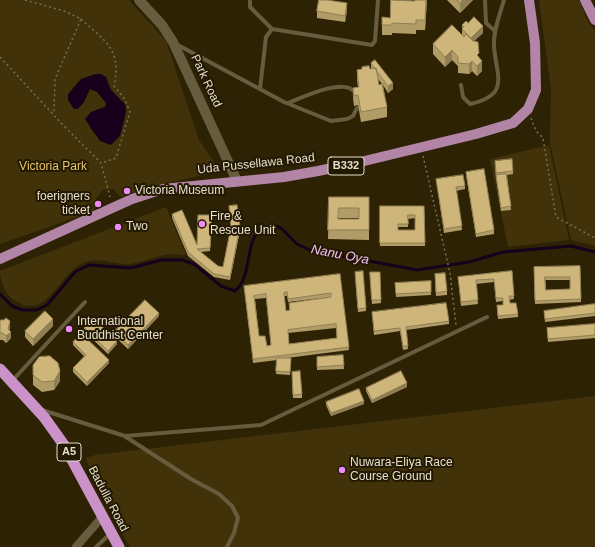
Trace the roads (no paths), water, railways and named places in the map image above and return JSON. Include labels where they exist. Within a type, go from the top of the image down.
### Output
[{"type":"highway","name":"Badulla Road","points":[[0,369],[56,433],[68,451],[119,547]]},
{"type":"main road","name":"Uda Pussellawa Road","points":[[0,258],[132,199],[163,189],[284,177],[318,171],[503,127],[513,123],[528,109],[536,90],[536,43],[529,0]]},
{"type":"main road","points":[[585,0],[595,20]]},
{"type":"street","name":"Park Road","points":[[139,0],[162,25],[174,42],[237,181]]},
{"type":"street","points":[[76,547],[102,516]]},
{"type":"lane","points":[[250,0],[250,7],[272,29],[372,45],[375,41],[378,0]]},
{"type":"lane","points":[[485,0],[486,23],[496,31]]},
{"type":"lane","points":[[461,85],[463,97],[470,104],[487,100],[497,89],[499,75],[494,45],[504,0]]},
{"type":"lane","points":[[260,89],[266,37],[272,29]]},
{"type":"lane","points":[[174,42],[288,104],[330,121],[347,120],[353,116],[357,108]]},
{"type":"lane","points":[[288,104],[329,88],[348,86],[353,89],[356,95]]},
{"type":"lane","points":[[11,381],[85,302]]},
{"type":"lane","points":[[125,436],[261,425],[487,317]]},
{"type":"lane","points":[[34,407],[125,436],[191,479],[219,494],[232,506],[238,518],[234,533],[227,547]]},
{"type":"lane","points":[[96,547],[111,532]]},
{"type":"waterway","name":"Nanu Oya","points":[[0,294],[12,306],[22,310],[37,310],[47,305],[75,272],[89,265],[131,268],[161,260],[182,260],[194,264],[221,286],[235,291],[241,285],[247,268],[252,242],[256,235],[261,229],[273,225],[281,228],[297,244],[310,250],[417,270],[469,262],[503,252],[571,246],[595,252]]},
{"type":"place","name":"Victoria Museum","points":[[127,191]]},
{"type":"place","name":"foerigners ticket","points":[[98,204]]},
{"type":"place","name":"Fire & Rescue Unit","points":[[202,224]]},
{"type":"place","name":"Two","points":[[118,227]]},
{"type":"place","name":"International Buddhist Center","points":[[69,329]]},
{"type":"place","name":"Nuwara-Eliya Race Course Ground","points":[[342,470]]},
{"type":"park label","name":"Victoria Park","points":[[53,167]]}]
